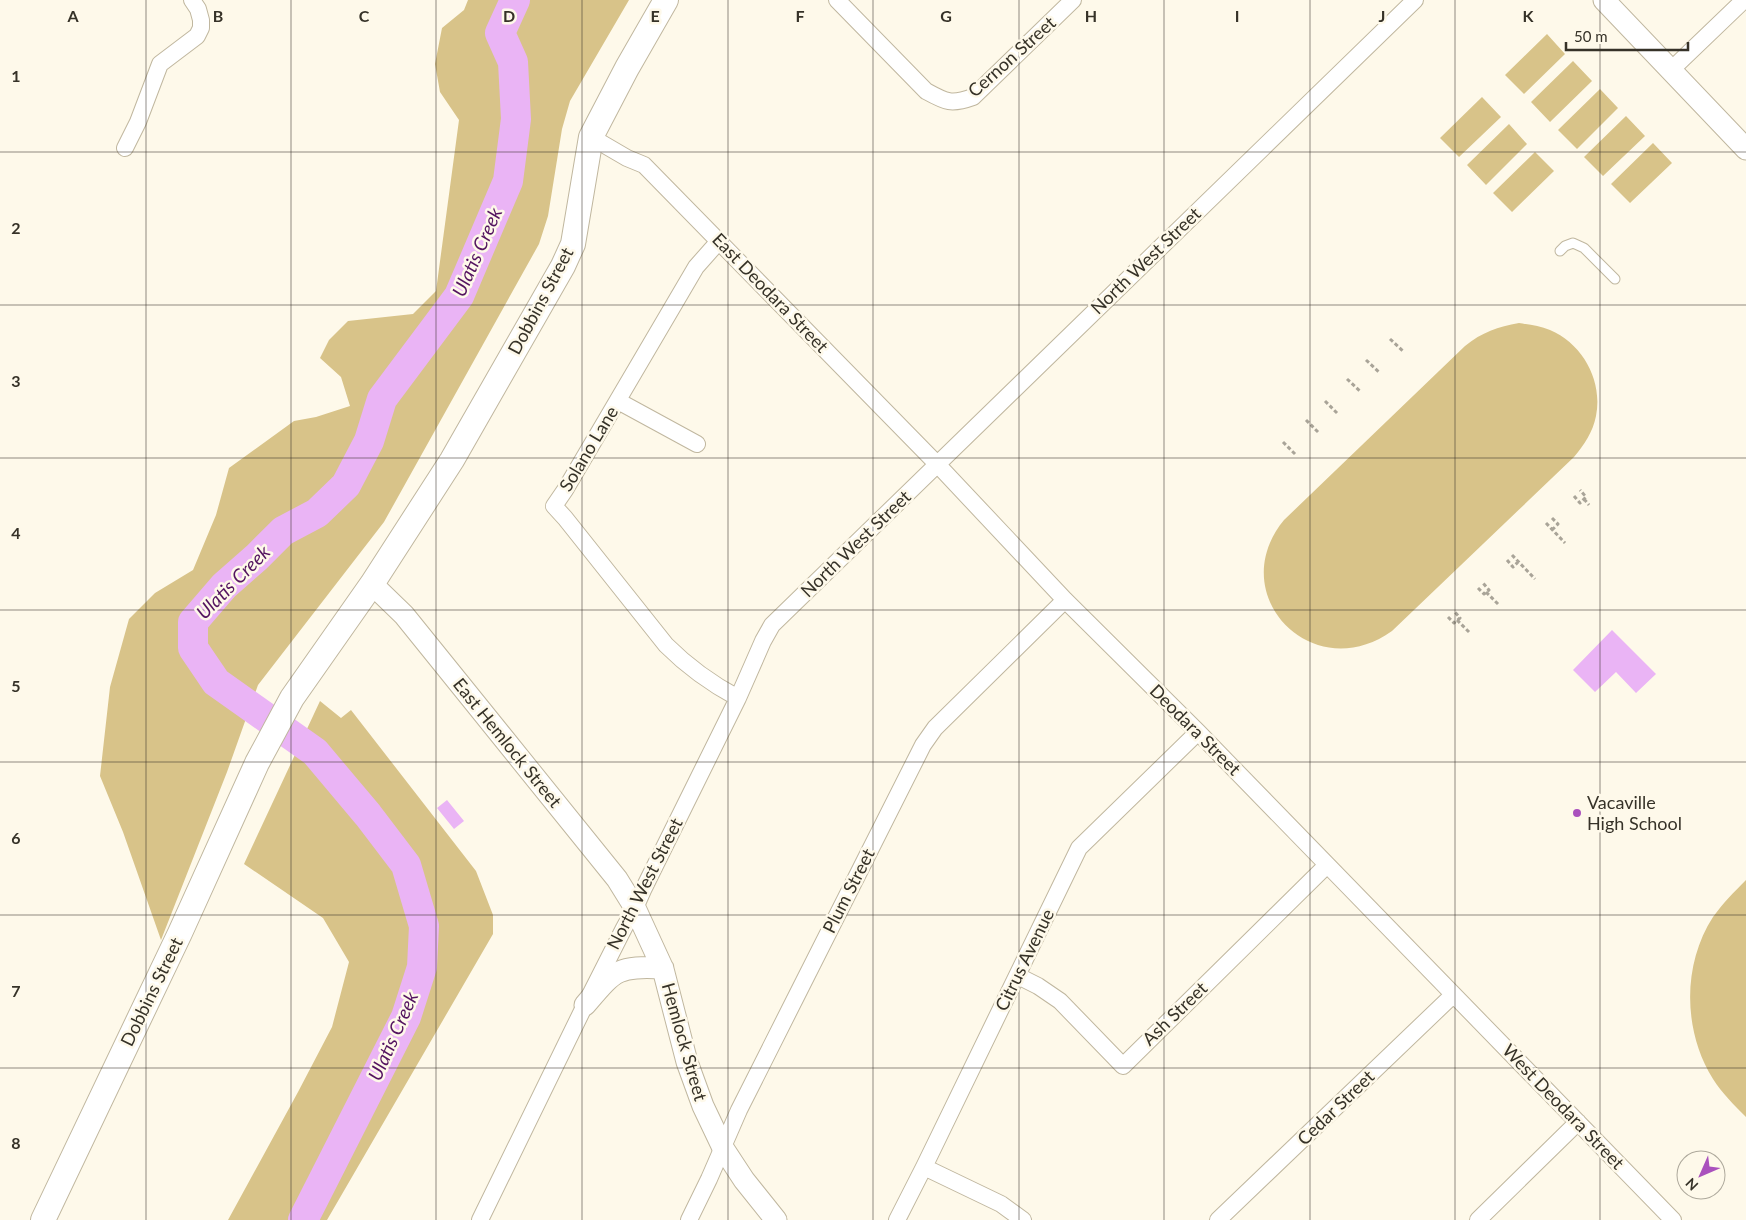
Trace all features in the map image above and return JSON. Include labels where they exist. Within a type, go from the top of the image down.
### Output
[{"type":"main road","name":"Dobbins Street","points":[[43,1220],[180,933],[257,763],[292,698],[372,584],[452,460],[564,266],[573,244],[591,137],[627,68],[666,0]]},
{"type":"street","points":[[125,148],[141,114],[160,64],[196,36],[201,28],[198,9],[192,0]]},
{"type":"street","name":"Cernon Street","points":[[837,0],[926,91],[943,100],[958,102],[973,97],[1073,0]]},
{"type":"street","name":"North West Street","points":[[480,1220],[585,1004],[635,908],[772,625],[1414,0]]},
{"type":"street","points":[[1604,0],[1746,149]]},
{"type":"street","points":[[1670,71],[1744,0]]},
{"type":"street","name":"East Deodara Street","points":[[591,137],[627,158],[644,165],[938,464]]},
{"type":"street","name":"Solano Lane","points":[[719,241],[696,267],[554,506],[666,645],[682,662],[738,698]]},
{"type":"street","points":[[618,401],[696,444]]},
{"type":"street","name":"Deodara Street","points":[[938,464],[1065,600],[1198,732],[1453,995]]},
{"type":"street","name":"East Hemlock Street","points":[[372,584],[404,614],[617,879],[635,908]]},
{"type":"street","name":"Plum Street","points":[[689,1220],[739,1110],[923,745],[934,728],[1065,600]]},
{"type":"street","name":"Citrus Avenue","points":[[897,1220],[1079,848],[1198,732]]},
{"type":"street","name":"Ash Street","points":[[1018,976],[1038,986],[1060,1001],[1123,1066],[1328,865]]},
{"type":"street","name":"Hemlock Street","points":[[635,908],[663,968],[687,1062],[703,1106],[723,1148],[744,1180],[776,1220]]},
{"type":"street","points":[[585,1004],[604,983],[625,968],[663,968]]},
{"type":"street","name":"West Deodara Street","points":[[1453,995],[1673,1220]]},
{"type":"street","name":"Cedar Street","points":[[1218,1220],[1453,995]]},
{"type":"street","points":[[1478,1220],[1578,1122]]},
{"type":"street","points":[[924,1167],[1001,1204],[1023,1220]]},
{"type":"lane","points":[[1560,251],[1565,246],[1573,243],[1584,248],[1615,279]]},
{"type":"path","points":[[1390,339],[1403,351]]},
{"type":"path","points":[[1366,360],[1380,374]]},
{"type":"path","points":[[1347,378],[1361,392]]},
{"type":"path","points":[[1325,401],[1338,414]]},
{"type":"path","points":[[1306,420],[1319,433]]},
{"type":"path","points":[[1283,442],[1296,455]]},
{"type":"path","points":[[1580,490],[1586,496],[1584,499],[1589,505]]},
{"type":"path","points":[[1574,496],[1580,503],[1584,499]]},
{"type":"path","points":[[1552,518],[1558,524],[1552,530]]},
{"type":"path","points":[[1546,523],[1565,543]]},
{"type":"path","points":[[1512,555],[1535,579]]},
{"type":"path","points":[[1507,560],[1513,567],[1518,562]]},
{"type":"path","points":[[1483,584],[1489,590],[1486,592]]},
{"type":"path","points":[[1478,588],[1484,594],[1486,592],[1499,605]]},
{"type":"path","points":[[1448,617],[1454,623],[1460,618],[1454,611]]},
{"type":"path","points":[[1457,620],[1470,633]]},
{"type":"shaded area","points":[[468,0],[629,0],[570,101],[562,129],[548,216],[539,244],[384,522],[258,685],[227,772],[161,940],[123,832],[100,776],[110,687],[129,619],[155,593],[193,570],[216,515],[229,468],[294,421],[316,417],[350,406],[341,377],[320,358],[329,340],[348,321],[413,314],[436,291],[459,120],[440,92],[435,64],[442,28],[464,10]]},
{"type":"shaded area","points":[[1547,34],[1565,54],[1524,94],[1505,75]]},
{"type":"shaded area","points":[[1573,61],[1592,81],[1550,122],[1531,102]]},
{"type":"shaded area","points":[[1600,89],[1618,108],[1577,149],[1558,130]]},
{"type":"shaded area","points":[[1482,97],[1501,117],[1459,157],[1440,138]]},
{"type":"shaded area","points":[[1626,116],[1645,136],[1603,176],[1584,157]]},
{"type":"shaded area","points":[[1509,124],[1527,144],[1486,185],[1467,165]]},
{"type":"shaded area","points":[[1653,143],[1672,163],[1630,203],[1611,184]]},
{"type":"shaded area","points":[[1535,152],[1554,171],[1512,212],[1493,193]]},
{"type":"shaded area","points":[[1519,323],[1550,330],[1562,336],[1581,354],[1588,365],[1593,377],[1597,403],[1595,422],[1585,443],[1574,457],[1392,631],[1362,646],[1333,648],[1307,640],[1285,625],[1270,603],[1264,577],[1268,548],[1284,520],[1465,346],[1490,331]]},
{"type":"shaded area","points":[[1612,630],[1656,674],[1636,693],[1616,672],[1595,692],[1573,670]]},
{"type":"shaded area","points":[[320,701],[341,718],[351,710],[476,871],[493,915],[493,934],[327,1220],[228,1220],[332,1027],[349,962],[323,918],[244,864]]},
{"type":"shaded area","points":[[447,800],[464,821],[454,829],[437,808]]},
{"type":"shaded area","points":[[1746,880],[1746,1117],[1720,1089],[1703,1060],[1696,1040],[1690,998],[1691,977],[1703,936],[1713,917]]},
{"type":"waterway","name":"Ulatis Creek","points":[[303,1220],[406,1017],[422,967],[424,926],[406,865],[368,815],[315,752],[216,682],[193,648],[193,622],[224,586],[283,531],[317,513],[346,485],[369,441],[382,399],[459,296],[508,181],[516,119],[513,62],[500,33],[515,0]]},
{"type":"place","name":"Vacaville High School","points":[[1577,813]]}]
